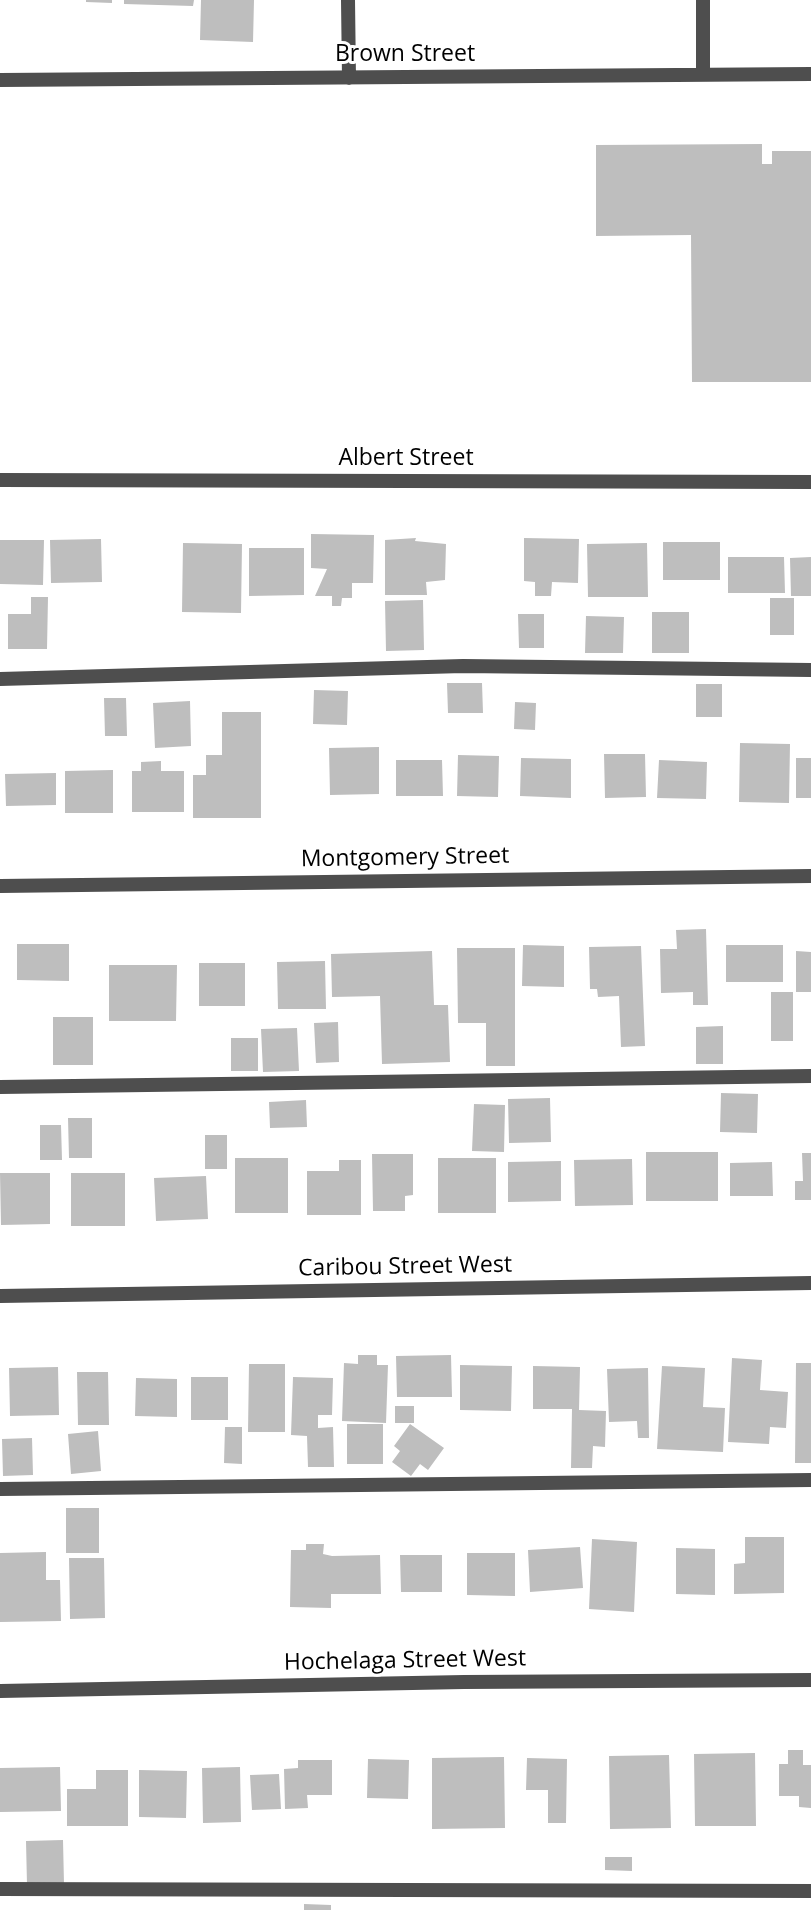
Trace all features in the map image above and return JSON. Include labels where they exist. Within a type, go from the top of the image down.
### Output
[{"type":"street","points":[[348,0],[349,78]]},
{"type":"street","points":[[703,75],[704,0]]},
{"type":"street","name":"Brown Street","points":[[0,80],[811,74]]},
{"type":"street","name":"Albert Street","points":[[0,480],[811,482]]},
{"type":"street","points":[[0,679],[463,666],[811,670]]},
{"type":"street","name":"Montgomery Street","points":[[0,886],[811,876]]},
{"type":"street","points":[[0,1087],[811,1076]]},
{"type":"street","name":"Caribou Street West","points":[[0,1296],[811,1283]]},
{"type":"street","points":[[0,1489],[811,1480]]},
{"type":"street","name":"Hochelaga Street West","points":[[0,1691],[464,1682],[811,1680]]},
{"type":"street","points":[[0,1889],[811,1891]]},
{"type":"building","points":[[112,0],[112,3],[86,2]]},
{"type":"building","points":[[124,0],[194,0],[193,6],[124,4]]},
{"type":"building","points":[[201,0],[254,0],[253,42],[200,40]]},
{"type":"building","points":[[762,144],[762,164],[772,164],[772,151],[811,151],[811,382],[692,382],[691,235],[596,236],[596,145]]},
{"type":"building","points":[[311,534],[374,535],[373,583],[352,583],[352,598],[342,598],[341,606],[332,606],[332,596],[315,596],[327,569],[311,568]]},
{"type":"building","points":[[416,538],[415,541],[446,544],[445,580],[426,582],[427,595],[385,595],[385,540]]},
{"type":"building","points":[[524,538],[579,539],[578,583],[552,582],[551,596],[535,596],[535,582],[524,581]]},
{"type":"building","points":[[101,539],[102,582],[51,583],[50,540]]},
{"type":"building","points":[[0,540],[44,540],[43,585],[0,584]]},
{"type":"building","points":[[663,542],[720,542],[720,580],[663,580]]},
{"type":"building","points":[[183,543],[242,544],[241,613],[182,612]]},
{"type":"building","points":[[647,543],[648,597],[588,597],[587,544]]},
{"type":"building","points":[[249,548],[304,548],[304,595],[249,596]]},
{"type":"building","points":[[728,557],[784,557],[785,593],[728,593]]},
{"type":"building","points":[[811,557],[811,596],[791,596],[790,558]]},
{"type":"building","points":[[31,597],[48,597],[47,649],[8,649],[8,614],[31,614]]},
{"type":"building","points":[[770,598],[794,598],[794,635],[770,635]]},
{"type":"building","points":[[423,600],[424,650],[386,651],[385,601]]},
{"type":"building","points":[[652,612],[689,612],[689,653],[652,653]]},
{"type":"building","points":[[518,614],[544,614],[544,648],[519,648]]},
{"type":"building","points":[[586,616],[624,617],[623,653],[585,653]]},
{"type":"building","points":[[447,683],[482,683],[483,713],[448,713]]},
{"type":"building","points":[[696,684],[722,684],[722,717],[696,717]]},
{"type":"building","points":[[314,690],[348,691],[347,725],[313,724]]},
{"type":"building","points":[[104,698],[126,698],[127,736],[105,736]]},
{"type":"building","points":[[190,701],[191,746],[155,748],[153,703]]},
{"type":"building","points":[[515,702],[536,703],[535,730],[514,729]]},
{"type":"building","points":[[222,712],[261,712],[261,818],[193,818],[193,775],[206,775],[206,755],[222,755]]},
{"type":"building","points":[[740,743],[790,744],[789,803],[739,802]]},
{"type":"building","points":[[379,747],[379,794],[330,795],[329,748]]},
{"type":"building","points":[[604,754],[645,754],[646,797],[605,798]]},
{"type":"building","points":[[458,755],[499,756],[498,797],[457,796]]},
{"type":"building","points":[[521,758],[571,759],[571,798],[520,796]]},
{"type":"building","points":[[796,758],[811,758],[811,798],[796,798]]},
{"type":"building","points":[[396,760],[442,760],[443,796],[396,796]]},
{"type":"building","points":[[659,760],[707,762],[706,799],[657,798]]},
{"type":"building","points":[[161,761],[161,771],[184,771],[184,812],[132,812],[132,771],[141,771],[141,762]]},
{"type":"building","points":[[113,770],[113,813],[65,813],[65,771]]},
{"type":"building","points":[[56,773],[56,805],[6,806],[5,774]]},
{"type":"building","points":[[706,929],[708,1005],[693,1005],[693,992],[661,993],[660,949],[677,949],[676,930]]},
{"type":"building","points":[[17,944],[69,944],[69,981],[17,980]]},
{"type":"building","points":[[523,945],[564,946],[564,987],[522,986]]},
{"type":"building","points":[[726,945],[783,945],[783,982],[726,982]]},
{"type":"building","points":[[641,946],[645,1046],[621,1047],[619,996],[598,997],[597,989],[590,989],[589,947]]},
{"type":"building","points":[[457,948],[515,948],[515,1066],[486,1066],[486,1023],[458,1023]]},
{"type":"building","points":[[432,951],[434,1005],[448,1005],[450,1062],[382,1064],[380,996],[332,997],[331,954]]},
{"type":"building","points":[[796,951],[811,952],[811,992],[796,992]]},
{"type":"building","points":[[325,961],[326,1009],[278,1009],[277,962]]},
{"type":"building","points":[[199,963],[245,963],[245,1006],[199,1006]]},
{"type":"building","points":[[109,965],[177,965],[176,1021],[109,1021]]},
{"type":"building","points":[[771,992],[793,992],[793,1041],[771,1041]]},
{"type":"building","points":[[53,1017],[93,1017],[93,1065],[53,1065]]},
{"type":"building","points":[[338,1022],[339,1062],[316,1063],[314,1023]]},
{"type":"building","points":[[723,1026],[723,1064],[696,1064],[696,1027]]},
{"type":"building","points":[[297,1028],[299,1071],[263,1072],[261,1029]]},
{"type":"building","points":[[231,1038],[258,1038],[258,1071],[231,1071]]},
{"type":"building","points":[[721,1093],[758,1094],[757,1133],[720,1132]]},
{"type":"building","points":[[550,1098],[551,1142],[509,1143],[508,1099]]},
{"type":"building","points":[[306,1100],[307,1127],[270,1128],[269,1102]]},
{"type":"building","points":[[474,1104],[505,1105],[504,1152],[472,1151]]},
{"type":"building","points":[[68,1118],[92,1118],[92,1158],[69,1158]]},
{"type":"building","points":[[40,1125],[61,1125],[62,1160],[40,1160]]},
{"type":"building","points":[[205,1135],[227,1135],[227,1169],[205,1169]]},
{"type":"building","points":[[646,1152],[718,1152],[718,1201],[646,1201]]},
{"type":"building","points":[[802,1153],[811,1153],[811,1200],[795,1200],[795,1181],[803,1181]]},
{"type":"building","points":[[372,1154],[413,1154],[413,1195],[405,1196],[405,1211],[373,1211]]},
{"type":"building","points":[[235,1158],[288,1158],[288,1213],[235,1213]]},
{"type":"building","points":[[438,1158],[496,1158],[496,1213],[438,1213]]},
{"type":"building","points":[[632,1159],[633,1205],[575,1206],[574,1160]]},
{"type":"building","points":[[339,1160],[361,1160],[361,1215],[307,1215],[307,1171],[339,1171]]},
{"type":"building","points":[[561,1161],[561,1201],[508,1202],[508,1162]]},
{"type":"building","points":[[772,1162],[773,1196],[730,1196],[730,1163]]},
{"type":"building","points":[[0,1173],[50,1173],[50,1224],[1,1225]]},
{"type":"building","points":[[71,1173],[125,1173],[125,1226],[71,1226]]},
{"type":"building","points":[[206,1176],[208,1219],[156,1221],[154,1178]]},
{"type":"building","points":[[358,1355],[377,1355],[377,1365],[388,1365],[386,1423],[342,1421],[344,1363],[358,1364]]},
{"type":"building","points":[[451,1355],[452,1397],[397,1397],[396,1356]]},
{"type":"building","points":[[732,1358],[762,1360],[760,1390],[788,1392],[786,1428],[770,1427],[769,1444],[728,1442]]},
{"type":"building","points":[[796,1363],[811,1363],[811,1463],[795,1463]]},
{"type":"building","points":[[249,1364],[285,1364],[285,1432],[248,1432]]},
{"type":"building","points":[[460,1365],[512,1366],[511,1411],[460,1410]]},
{"type":"building","points":[[533,1366],[580,1367],[579,1410],[606,1411],[605,1447],[593,1446],[592,1468],[571,1468],[572,1409],[533,1409]]},
{"type":"building","points":[[662,1366],[705,1368],[703,1407],[725,1408],[723,1452],[657,1449]]},
{"type":"building","points":[[58,1367],[59,1415],[10,1416],[9,1368]]},
{"type":"building","points":[[648,1368],[649,1438],[638,1438],[637,1421],[609,1422],[607,1369]]},
{"type":"building","points":[[77,1372],[108,1372],[109,1425],[78,1425]]},
{"type":"building","points":[[191,1377],[228,1377],[228,1420],[191,1420]]},
{"type":"building","points":[[293,1377],[333,1378],[332,1415],[318,1415],[318,1428],[333,1427],[334,1467],[308,1467],[307,1436],[291,1435]]},
{"type":"building","points":[[136,1378],[177,1379],[177,1417],[135,1416]]},
{"type":"building","points":[[395,1406],[414,1406],[414,1423],[395,1423]]},
{"type":"building","points":[[347,1424],[383,1424],[383,1464],[347,1464]]},
{"type":"building","points":[[410,1424],[444,1448],[428,1470],[420,1464],[411,1476],[392,1462],[400,1451],[394,1446]]},
{"type":"building","points":[[225,1427],[242,1427],[242,1464],[224,1463]]},
{"type":"building","points":[[98,1431],[101,1471],[71,1474],[68,1434]]},
{"type":"building","points":[[32,1438],[33,1475],[3,1476],[2,1439]]},
{"type":"building","points":[[66,1508],[99,1508],[99,1553],[66,1553]]},
{"type":"building","points":[[745,1537],[784,1537],[784,1593],[734,1594],[734,1564],[745,1563]]},
{"type":"building","points":[[592,1539],[637,1542],[634,1612],[589,1609]]},
{"type":"building","points":[[306,1544],[324,1544],[323,1554],[332,1556],[380,1555],[381,1594],[331,1594],[331,1608],[290,1607],[291,1550],[306,1550]]},
{"type":"building","points":[[580,1547],[583,1588],[530,1592],[528,1550]]},
{"type":"building","points":[[676,1548],[715,1549],[715,1595],[676,1594]]},
{"type":"building","points":[[46,1552],[46,1580],[60,1580],[61,1621],[0,1622],[0,1553]]},
{"type":"building","points":[[467,1553],[515,1553],[515,1596],[467,1595]]},
{"type":"building","points":[[400,1555],[442,1555],[442,1592],[401,1592]]},
{"type":"building","points":[[69,1558],[104,1558],[105,1618],[70,1619]]},
{"type":"building","points":[[788,1750],[803,1750],[803,1765],[811,1765],[811,1808],[799,1807],[799,1796],[779,1796],[779,1764],[788,1764]]},
{"type":"building","points":[[755,1753],[756,1826],[695,1826],[694,1754]]},
{"type":"building","points":[[669,1755],[671,1828],[610,1829],[609,1756]]},
{"type":"building","points":[[504,1757],[505,1828],[432,1829],[432,1758]]},
{"type":"building","points":[[527,1758],[567,1759],[566,1823],[548,1823],[548,1790],[526,1790]]},
{"type":"building","points":[[368,1759],[409,1760],[408,1799],[367,1798]]},
{"type":"building","points":[[298,1760],[332,1760],[332,1795],[307,1795],[308,1808],[285,1809],[284,1769],[298,1768]]},
{"type":"building","points":[[60,1767],[61,1811],[0,1812],[0,1768]]},
{"type":"building","points":[[240,1767],[241,1822],[203,1823],[202,1768]]},
{"type":"building","points":[[96,1770],[128,1770],[128,1826],[67,1826],[67,1789],[96,1789]]},
{"type":"building","points":[[139,1770],[187,1771],[186,1818],[139,1817]]},
{"type":"building","points":[[279,1774],[281,1809],[252,1810],[250,1775]]},
{"type":"building","points":[[63,1840],[64,1884],[27,1885],[26,1841]]},
{"type":"building","points":[[605,1857],[632,1857],[632,1871],[605,1870]]},
{"type":"building","points":[[304,1904],[331,1905],[331,1910],[304,1910]]}]
